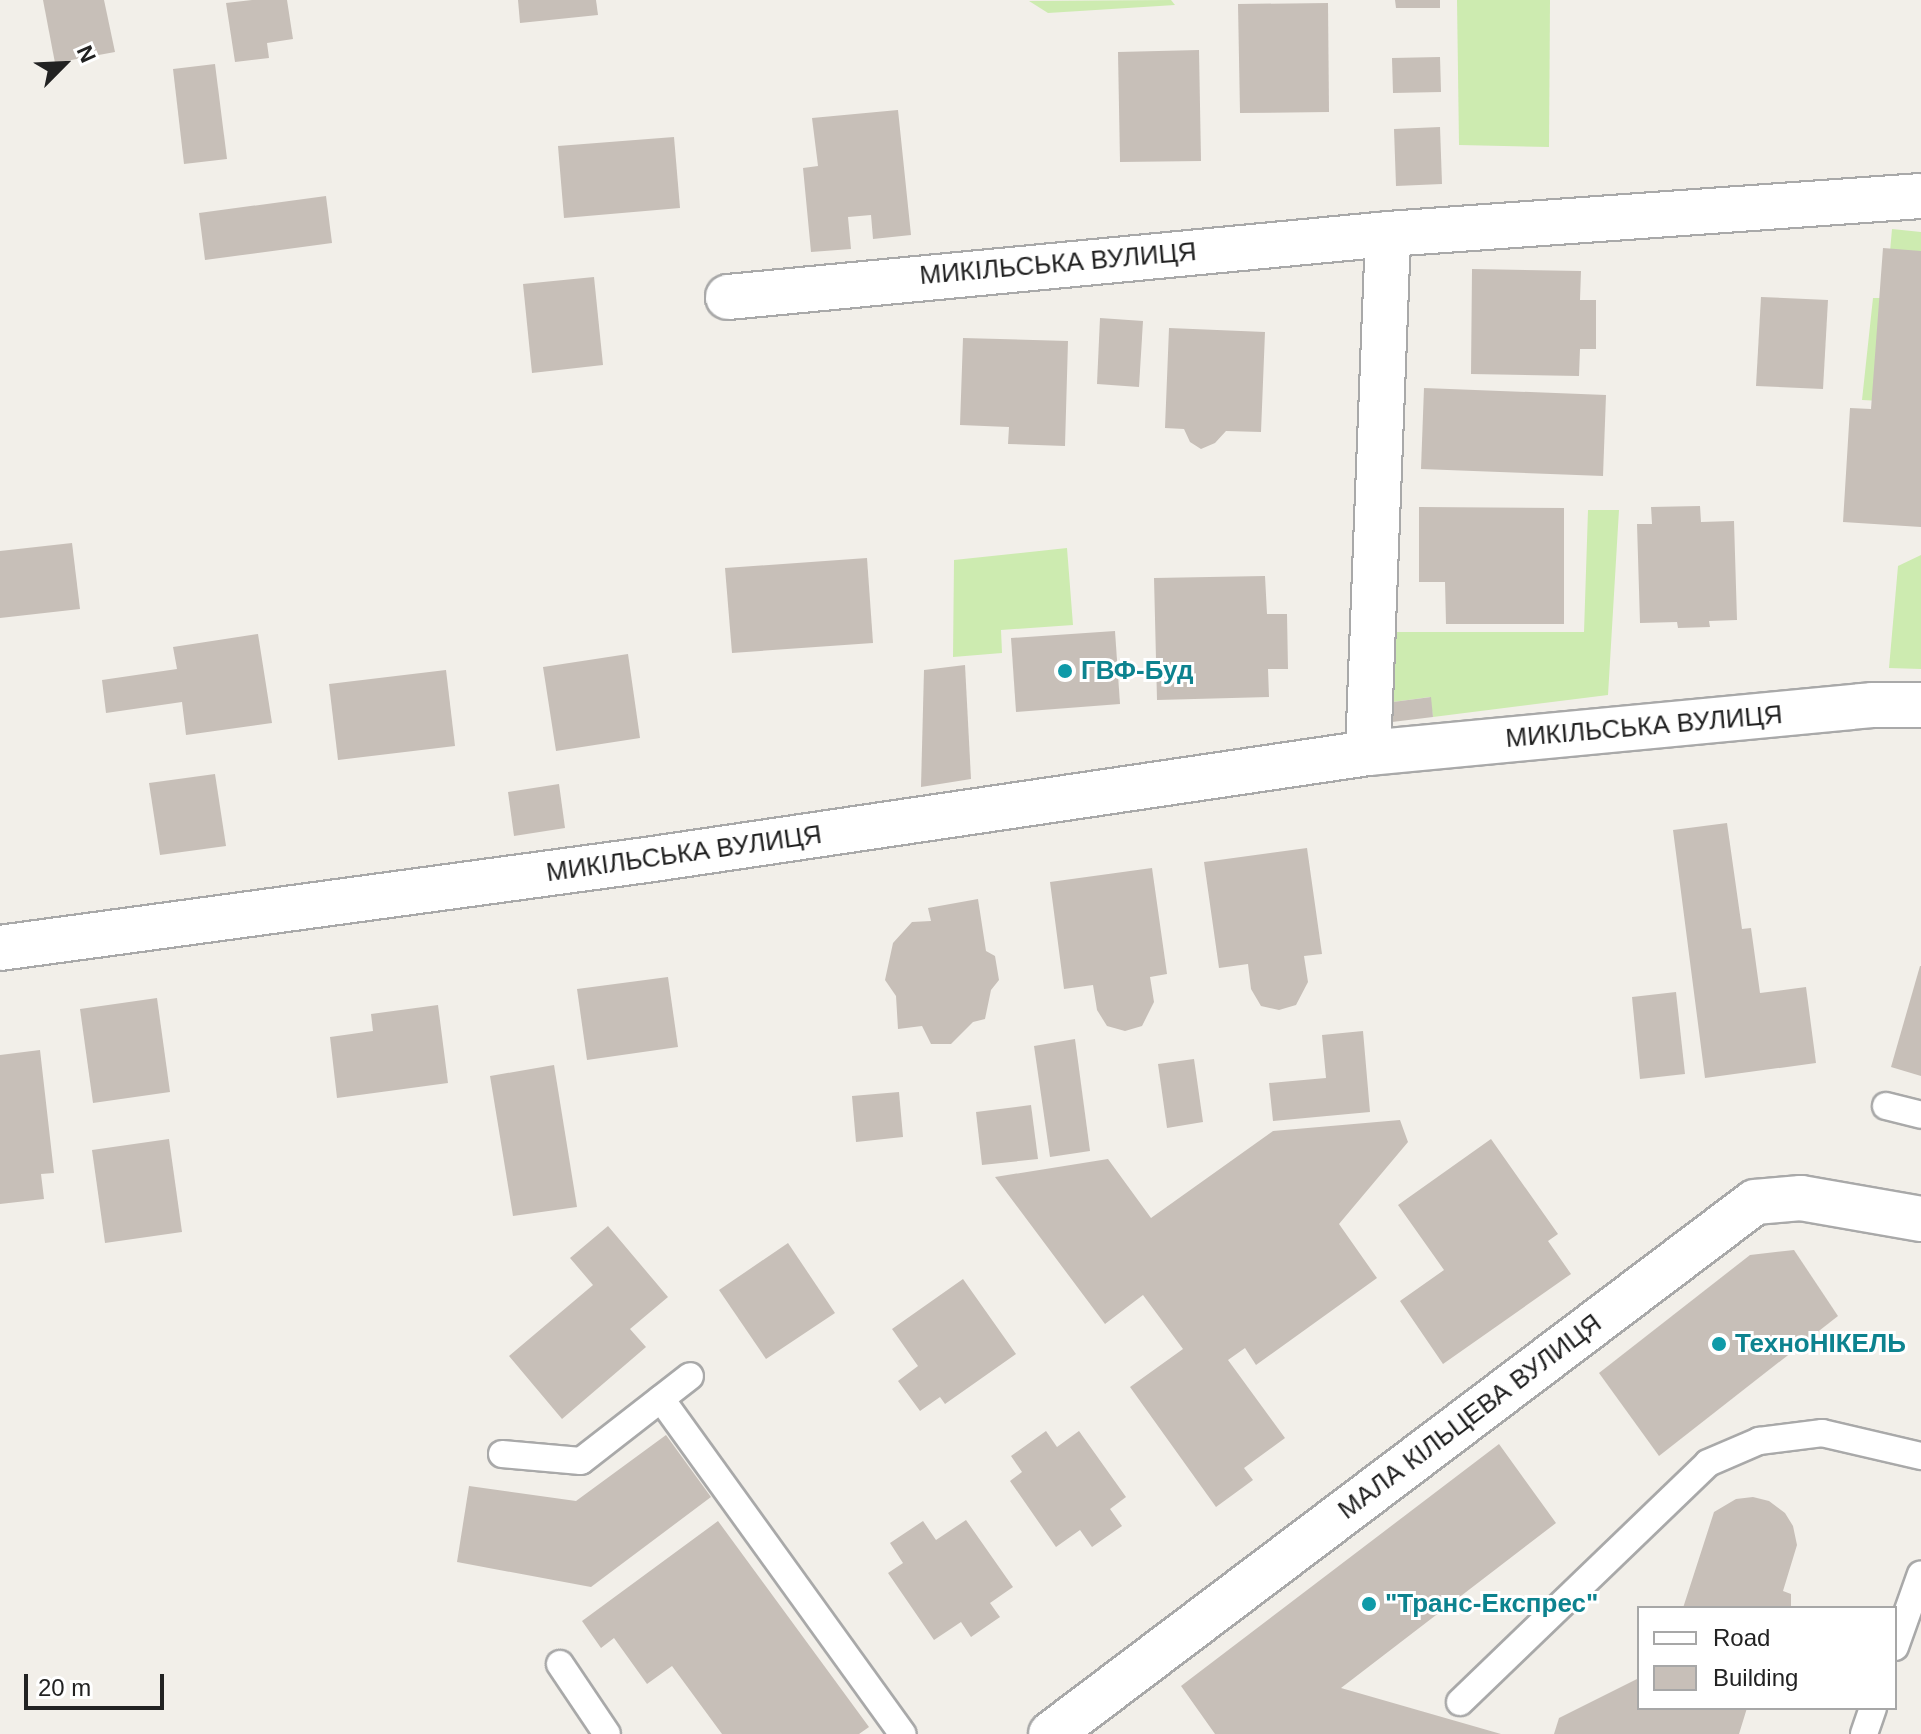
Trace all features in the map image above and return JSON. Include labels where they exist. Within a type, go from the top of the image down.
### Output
[{"type":"street","name":"МИКІЛЬСЬКА ВУЛИЦЯ","points":[[728,297],[1388,234],[1921,196]]},
{"type":"street","points":[[1368,753],[1388,234]]},
{"type":"street","name":"МИКІЛЬСЬКА ВУЛИЦЯ","points":[[0,948],[666,857],[1368,753],[1856,707],[1921,705]]},
{"type":"street","name":"МАЛА КІЛЬЦЕВА ВУЛИЦЯ","points":[[1051,1734],[1755,1202],[1801,1198],[1921,1219]]},
{"type":"lane","points":[[1886,1106],[1921,1115]]},
{"type":"lane","points":[[502,1454],[581,1461],[690,1376]]},
{"type":"lane","points":[[661,1399],[903,1734]]},
{"type":"lane","points":[[1460,1702],[1708,1463],[1759,1441],[1822,1433],[1921,1456]]},
{"type":"lane","points":[[1897,1641],[1921,1574]]},
{"type":"lane","points":[[560,1664],[607,1734]]},
{"type":"lane","points":[[1864,1734],[1872,1710]]},
{"type":"green space","points":[[1171,0],[1175,5],[1048,13],[1029,1]]},
{"type":"green space","points":[[1457,0],[1550,0],[1549,147],[1459,145]]},
{"type":"green space","points":[[1892,229],[1921,232],[1921,403],[1862,400],[1873,298],[1886,298]]},
{"type":"green space","points":[[1588,510],[1619,510],[1608,695],[1433,717],[1430,697],[1393,702],[1396,632],[1584,632]]},
{"type":"green space","points":[[1067,548],[1073,625],[1001,630],[1002,653],[953,657],[954,560]]},
{"type":"green space","points":[[1921,555],[1921,669],[1889,668],[1898,566]]},
{"type":"building","points":[[43,0],[104,0],[115,52],[55,63]]},
{"type":"building","points":[[287,0],[293,39],[267,43],[269,58],[235,62],[226,3]]},
{"type":"building","points":[[518,0],[596,0],[598,15],[520,23]]},
{"type":"building","points":[[1395,0],[1440,0],[1440,8],[1396,8]]},
{"type":"building","points":[[1328,3],[1329,112],[1240,113],[1238,4]]},
{"type":"building","points":[[1199,50],[1201,161],[1120,162],[1118,52]]},
{"type":"building","points":[[1440,57],[1441,92],[1393,93],[1392,58]]},
{"type":"building","points":[[215,64],[227,159],[184,164],[173,69]]},
{"type":"building","points":[[898,110],[911,235],[873,239],[871,215],[848,217],[851,249],[811,252],[803,168],[818,166],[812,118]]},
{"type":"building","points":[[1440,127],[1442,184],[1396,186],[1394,129]]},
{"type":"building","points":[[674,137],[680,208],[564,218],[558,146]]},
{"type":"building","points":[[326,196],[332,243],[205,260],[199,213]]},
{"type":"building","points":[[1883,248],[1921,251],[1921,527],[1843,522],[1850,408],[1871,409]]},
{"type":"building","points":[[1472,269],[1581,271],[1580,300],[1596,300],[1596,349],[1580,349],[1579,376],[1471,374]]},
{"type":"building","points":[[594,277],[603,365],[532,373],[523,284]]},
{"type":"building","points":[[1761,297],[1828,300],[1823,389],[1756,386]]},
{"type":"building","points":[[1100,318],[1143,321],[1139,387],[1097,384]]},
{"type":"building","points":[[1169,328],[1265,332],[1261,432],[1226,431],[1215,443],[1201,449],[1190,442],[1184,429],[1165,428]]},
{"type":"building","points":[[963,338],[1068,341],[1065,446],[1008,444],[1009,427],[960,425]]},
{"type":"building","points":[[1424,388],[1606,395],[1603,476],[1421,469]]},
{"type":"building","points":[[1700,506],[1701,522],[1734,521],[1737,620],[1709,621],[1710,627],[1678,628],[1677,622],[1640,623],[1637,524],[1652,524],[1651,507]]},
{"type":"building","points":[[1419,507],[1564,508],[1564,624],[1446,624],[1445,582],[1419,582]]},
{"type":"building","points":[[72,543],[80,609],[0,618],[0,551]]},
{"type":"building","points":[[867,558],[873,643],[732,653],[725,568]]},
{"type":"building","points":[[1265,576],[1267,614],[1287,614],[1288,669],[1268,669],[1269,697],[1157,700],[1154,578]]},
{"type":"building","name":"ГВФ-Буд","points":[[1115,631],[1120,704],[1016,712],[1011,638]]},
{"type":"building","points":[[258,634],[272,723],[186,735],[182,702],[106,713],[102,680],[177,669],[173,647]]},
{"type":"building","points":[[628,654],[640,738],[556,751],[543,667]]},
{"type":"building","points":[[965,665],[971,779],[921,787],[924,670]]},
{"type":"building","points":[[446,670],[455,746],[338,760],[329,684]]},
{"type":"building","points":[[1431,697],[1433,717],[1392,722],[1393,702]]},
{"type":"building","points":[[215,774],[226,846],[160,855],[149,783]]},
{"type":"building","points":[[559,784],[565,828],[514,836],[508,792]]},
{"type":"building","points":[[1727,823],[1742,929],[1751,928],[1760,993],[1806,987],[1816,1063],[1705,1078],[1673,830]]},
{"type":"building","points":[[1307,848],[1322,954],[1304,956],[1308,982],[1296,1005],[1279,1010],[1261,1006],[1251,989],[1248,964],[1219,968],[1204,862]]},
{"type":"building","points":[[1152,868],[1167,974],[1150,977],[1154,1002],[1142,1026],[1125,1031],[1107,1026],[1097,1010],[1093,985],[1064,989],[1050,882]]},
{"type":"building","points":[[978,899],[986,951],[995,956],[999,980],[991,990],[985,1019],[973,1022],[951,1044],[931,1044],[922,1026],[898,1029],[896,996],[885,980],[893,943],[912,922],[931,921],[928,908]]},
{"type":"building","points":[[1921,966],[1921,1076],[1891,1067]]},
{"type":"building","points":[[668,977],[678,1047],[587,1060],[577,989]]},
{"type":"building","points":[[1676,992],[1685,1074],[1640,1079],[1632,997]]},
{"type":"building","points":[[157,998],[170,1092],[93,1103],[80,1009]]},
{"type":"building","points":[[438,1005],[448,1083],[337,1098],[330,1037],[373,1031],[371,1014]]},
{"type":"building","points":[[1363,1031],[1370,1112],[1273,1121],[1269,1083],[1326,1078],[1322,1035]]},
{"type":"building","points":[[1075,1039],[1090,1151],[1050,1157],[1034,1046]]},
{"type":"building","points":[[40,1050],[54,1173],[41,1174],[44,1199],[0,1204],[0,1055]]},
{"type":"building","points":[[1194,1059],[1203,1122],[1167,1128],[1158,1064]]},
{"type":"building","points":[[554,1065],[577,1207],[513,1216],[490,1076]]},
{"type":"building","points":[[899,1092],[903,1137],[856,1142],[852,1096]]},
{"type":"building","points":[[1031,1105],[1038,1159],[982,1165],[976,1112]]},
{"type":"building","points":[[1400,1120],[1408,1142],[1339,1224],[1377,1278],[1256,1365],[1245,1348],[1228,1360],[1285,1438],[1244,1468],[1253,1480],[1216,1507],[1130,1387],[1183,1349],[1143,1295],[1105,1324],[995,1177],[1108,1159],[1151,1218],[1273,1131]]},
{"type":"building","points":[[169,1139],[182,1232],[105,1243],[92,1150]]},
{"type":"building","points":[[1491,1139],[1558,1234],[1548,1241],[1571,1274],[1443,1364],[1400,1301],[1444,1270],[1398,1205]]},
{"type":"building","points":[[608,1226],[668,1297],[630,1329],[646,1347],[562,1419],[509,1356],[593,1285],[570,1258]]},
{"type":"building","points":[[788,1243],[835,1313],[766,1359],[719,1290]]},
{"type":"building","name":"ТехноНІКЕЛЬ","points":[[1794,1250],[1838,1316],[1659,1456],[1599,1373],[1750,1255]]},
{"type":"building","points":[[963,1279],[1016,1354],[945,1404],[940,1397],[920,1411],[898,1381],[918,1366],[892,1329]]},
{"type":"building","points":[[1046,1431],[1057,1447],[1079,1431],[1126,1497],[1110,1509],[1122,1526],[1092,1547],[1080,1530],[1056,1547],[1010,1481],[1022,1472],[1011,1456]]},
{"type":"building","points":[[666,1435],[711,1497],[591,1587],[457,1562],[469,1486],[576,1501]]},
{"type":"building","name":"\"Транс-Експрес\"","points":[[1499,1444],[1556,1523],[1341,1688],[1501,1734],[1215,1734],[1181,1686]]},
{"type":"building","points":[[1753,1497],[1769,1501],[1785,1513],[1793,1526],[1797,1545],[1783,1591],[1791,1594],[1791,1606],[1684,1606],[1714,1512],[1736,1499]]},
{"type":"building","points":[[966,1520],[1013,1587],[990,1603],[1000,1617],[971,1637],[961,1622],[934,1640],[888,1573],[903,1563],[890,1543],[923,1521],[936,1540]]},
{"type":"building","points":[[718,1521],[869,1727],[859,1734],[722,1734],[672,1666],[647,1684],[614,1638],[601,1648],[582,1621]]},
{"type":"building","points":[[1637,1679],[1637,1710],[1746,1710],[1739,1734],[1554,1734],[1559,1718]]},
{"type":"place","name":"ГВФ-Буд","points":[[1065,671]]},
{"type":"place","name":"ТехноНІКЕЛЬ","points":[[1719,1344]]},
{"type":"place","name":"\"Транс-Експрес\"","points":[[1369,1604]]}]
